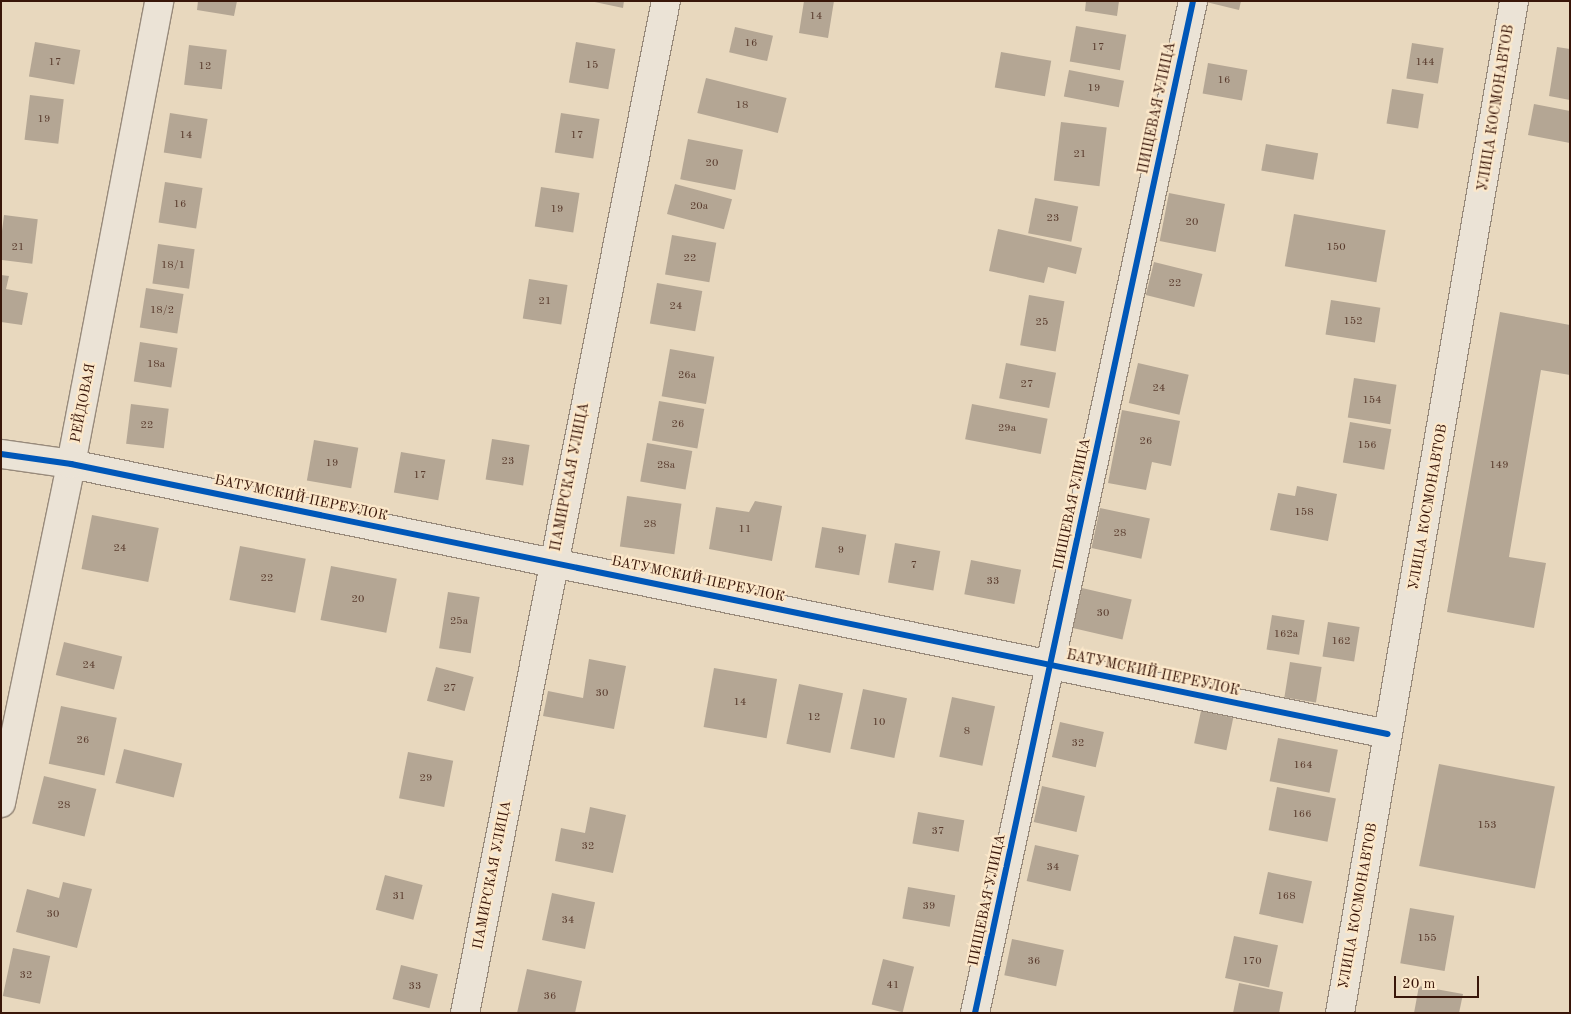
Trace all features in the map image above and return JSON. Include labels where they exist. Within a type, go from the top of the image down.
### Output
[{"type":"street","name":"РЕЙДОВАЯ","points":[[1,803],[71,464],[159,1]]},
{"type":"street","name":"ПАМИРСКАЯ УЛИЦА","points":[[466,1013],[553,562],[666,1]]},
{"type":"street","name":"ПИЩЕВАЯ УЛИЦА","points":[[975,1013],[1193,1]]},
{"type":"street","name":"УЛИЦА КОСМОНАВТОВ","points":[[1340,1013],[1514,1]]},
{"type":"street","name":"БАТУМСКИЙ ПЕРЕУЛОК","points":[[1,454],[71,464],[1388,734]]},
{"type":"building","points":[[198,1],[237,1],[234,16],[197,10]]},
{"type":"building","points":[[590,1],[624,1],[623,8]]},
{"type":"building","points":[[804,1],[834,1],[828,38],[799,33]]},
{"type":"building","points":[[1086,1],[1119,1],[1117,16],[1085,11]]},
{"type":"building","points":[[1202,1],[1241,1],[1239,10]]},
{"type":"building","points":[[1076,26],[1126,35],[1120,70],[1070,61]]},
{"type":"building","points":[[735,27],[773,36],[767,61],[729,52]]},
{"type":"building","points":[[35,42],[80,50],[74,84],[29,76]]},
{"type":"building","points":[[576,42],[615,49],[608,89],[569,82]]},
{"type":"building","points":[[1412,43],[1444,48],[1438,84],[1406,79]]},
{"type":"building","points":[[189,45],[227,50],[222,89],[184,85]]},
{"type":"building","points":[[1557,47],[1570,49],[1570,100],[1549,96]]},
{"type":"building","points":[[1001,52],[1051,61],[1045,96],[995,87]]},
{"type":"building","points":[[1208,63],[1247,70],[1242,100],[1203,94]]},
{"type":"building","points":[[1069,70],[1124,81],[1119,107],[1064,97]]},
{"type":"building","points":[[706,78],[787,98],[778,133],[697,113]]},
{"type":"building","points":[[1392,89],[1424,94],[1418,129],[1387,124]]},
{"type":"building","points":[[30,95],[64,99],[58,144],[25,140]]},
{"type":"building","points":[[1534,104],[1570,111],[1570,143],[1528,135]]},
{"type":"building","points":[[170,113],[208,119],[201,158],[164,153]]},
{"type":"building","points":[[561,113],[600,119],[593,159],[555,153]]},
{"type":"building","points":[[1061,122],[1107,128],[1099,186],[1054,181]]},
{"type":"building","points":[[688,139],[743,150],[735,190],[680,179]]},
{"type":"building","points":[[1266,144],[1318,153],[1314,180],[1261,171]]},
{"type":"building","points":[[165,182],[203,188],[196,228],[159,222]]},
{"type":"building","points":[[675,184],[732,199],[724,229],[667,214]]},
{"type":"building","points":[[541,187],[580,193],[573,233],[535,227]]},
{"type":"building","points":[[1169,193],[1225,204],[1216,252],[1160,241]]},
{"type":"building","points":[[1035,198],[1078,206],[1071,242],[1028,233]]},
{"type":"building","points":[[1294,214],[1386,230],[1376,282],[1285,266]]},
{"type":"building","points":[[4,215],[38,219],[32,264],[1,260]]},
{"type":"building","points":[[998,229],[1082,248],[1076,274],[1048,267],[1044,283],[989,271]]},
{"type":"building","points":[[672,235],[716,243],[709,282],[665,274]]},
{"type":"building","points":[[158,244],[195,249],[189,289],[152,284]]},
{"type":"building","points":[[1154,262],[1203,274],[1194,307],[1146,295]]},
{"type":"building","points":[[1,275],[9,276],[6,289],[28,293],[22,325],[1,322]]},
{"type":"building","points":[[529,279],[568,285],[561,325],[523,319]]},
{"type":"building","points":[[657,283],[702,291],[695,331],[650,323]]},
{"type":"building","points":[[146,288],[184,294],[177,333],[140,328]]},
{"type":"building","points":[[1029,295],[1064,301],[1056,351],[1020,345]]},
{"type":"building","points":[[1331,300],[1380,308],[1375,342],[1326,335]]},
{"type":"building","points":[[1500,312],[1570,325],[1570,375],[1541,370],[1509,557],[1546,563],[1534,628],[1447,612]]},
{"type":"building","points":[[140,342],[178,348],[171,387],[134,382]]},
{"type":"building","points":[[670,349],[714,357],[706,404],[662,396]]},
{"type":"building","points":[[1006,363],[1056,373],[1049,408],[999,398]]},
{"type":"building","points":[[1138,363],[1189,375],[1179,415],[1129,403]]},
{"type":"building","points":[[1354,378],[1396,385],[1390,424],[1348,418]]},
{"type":"building","points":[[659,401],[704,409],[697,448],[652,440]]},
{"type":"building","points":[[131,404],[169,409],[164,448],[126,444]]},
{"type":"building","points":[[972,404],[1048,419],[1041,454],[965,439]]},
{"type":"building","points":[[1122,410],[1180,421],[1171,466],[1152,462],[1146,490],[1108,483]]},
{"type":"building","points":[[1350,422],[1391,429],[1384,470],[1343,462]]},
{"type":"building","points":[[492,439],[530,445],[523,485],[486,479]]},
{"type":"building","points":[[314,440],[358,448],[351,488],[307,480]]},
{"type":"building","points":[[647,443],[692,451],[686,489],[640,481]]},
{"type":"building","points":[[401,452],[445,460],[438,500],[394,492]]},
{"type":"building","points":[[1297,486],[1337,494],[1328,541],[1270,530],[1278,493],[1295,496]]},
{"type":"building","points":[[627,496],[681,504],[674,554],[620,547]]},
{"type":"building","points":[[755,501],[782,506],[772,561],[709,549],[716,507],[749,512]]},
{"type":"building","points":[[1100,508],[1150,519],[1141,559],[1091,548]]},
{"type":"building","points":[[92,515],[159,528],[148,582],[82,569]]},
{"type":"building","points":[[822,527],[866,535],[859,575],[815,567]]},
{"type":"building","points":[[895,543],[940,551],[933,590],[888,582]]},
{"type":"building","points":[[240,546],[306,559],[295,613],[230,600]]},
{"type":"building","points":[[971,560],[1021,570],[1014,604],[964,594]]},
{"type":"building","points":[[331,566],[397,579],[386,633],[321,620]]},
{"type":"building","points":[[1082,588],[1132,599],[1122,639],[1073,628]]},
{"type":"building","points":[[448,592],[480,597],[471,653],[439,648]]},
{"type":"building","points":[[1272,615],[1305,620],[1299,655],[1267,650]]},
{"type":"building","points":[[1328,622],[1360,627],[1354,662],[1323,657]]},
{"type":"building","points":[[64,642],[122,657],[114,690],[56,675]]},
{"type":"building","points":[[589,659],[626,666],[614,729],[543,716],[548,691],[583,698]]},
{"type":"building","points":[[1290,662],[1322,667],[1316,703],[1284,698]]},
{"type":"building","points":[[436,667],[474,677],[465,711],[427,701]]},
{"type":"building","points":[[714,668],[777,679],[767,738],[704,727]]},
{"type":"building","points":[[799,684],[843,693],[830,753],[786,744]]},
{"type":"building","points":[[863,689],[907,698],[894,758],[850,749]]},
{"type":"building","points":[[952,697],[995,706],[982,766],[939,757]]},
{"type":"building","points":[[61,706],[117,718],[104,776],[49,764]]},
{"type":"building","points":[[1201,711],[1233,718],[1226,750],[1194,743]]},
{"type":"building","points":[[1060,722],[1104,732],[1096,767],[1052,757]]},
{"type":"building","points":[[1278,738],[1338,750],[1329,793],[1270,781]]},
{"type":"building","points":[[124,749],[182,764],[174,797],[116,783]]},
{"type":"building","points":[[408,752],[453,761],[444,807],[399,798]]},
{"type":"building","points":[[1439,764],[1555,787],[1535,889],[1419,866]]},
{"type":"building","points":[[44,776],[96,789],[85,837],[32,824]]},
{"type":"building","points":[[1042,786],[1085,796],[1077,832],[1034,822]]},
{"type":"building","points":[[1277,787],[1336,798],[1328,842],[1269,830]]},
{"type":"building","points":[[590,807],[626,815],[613,873],[555,861],[561,828],[585,833]]},
{"type":"building","points":[[918,812],[964,820],[959,852],[912,844]]},
{"type":"building","points":[[1035,845],[1079,855],[1071,891],[1027,881]]},
{"type":"building","points":[[1268,872],[1312,881],[1303,923],[1259,914]]},
{"type":"building","points":[[385,875],[423,885],[413,920],[376,910]]},
{"type":"building","points":[[63,882],[92,889],[77,948],[16,932],[27,889],[59,898]]},
{"type":"building","points":[[908,887],[955,895],[950,927],[902,919]]},
{"type":"building","points":[[552,893],[595,902],[585,949],[542,940]]},
{"type":"building","points":[[1410,908],[1454,916],[1445,971],[1400,963]]},
{"type":"building","points":[[1234,936],[1278,945],[1269,987],[1225,978]]},
{"type":"building","points":[[1012,939],[1064,950],[1056,986],[1004,975]]},
{"type":"building","points":[[13,948],[50,956],[40,1004],[3,996]]},
{"type":"building","points":[[883,959],[914,967],[903,1012],[872,1005]]},
{"type":"building","points":[[401,965],[438,974],[429,1008],[393,999]]},
{"type":"building","points":[[527,969],[582,981],[575,1013],[517,1013]]},
{"type":"building","points":[[1239,983],[1283,992],[1279,1013],[1233,1013]]},
{"type":"building","points":[[1419,986],[1463,994],[1459,1013],[1414,1013]]},
{"type":"cycle path","points":[[975,1013],[1193,1]]},
{"type":"cycle path","points":[[1,454],[71,464],[1388,734]]}]
